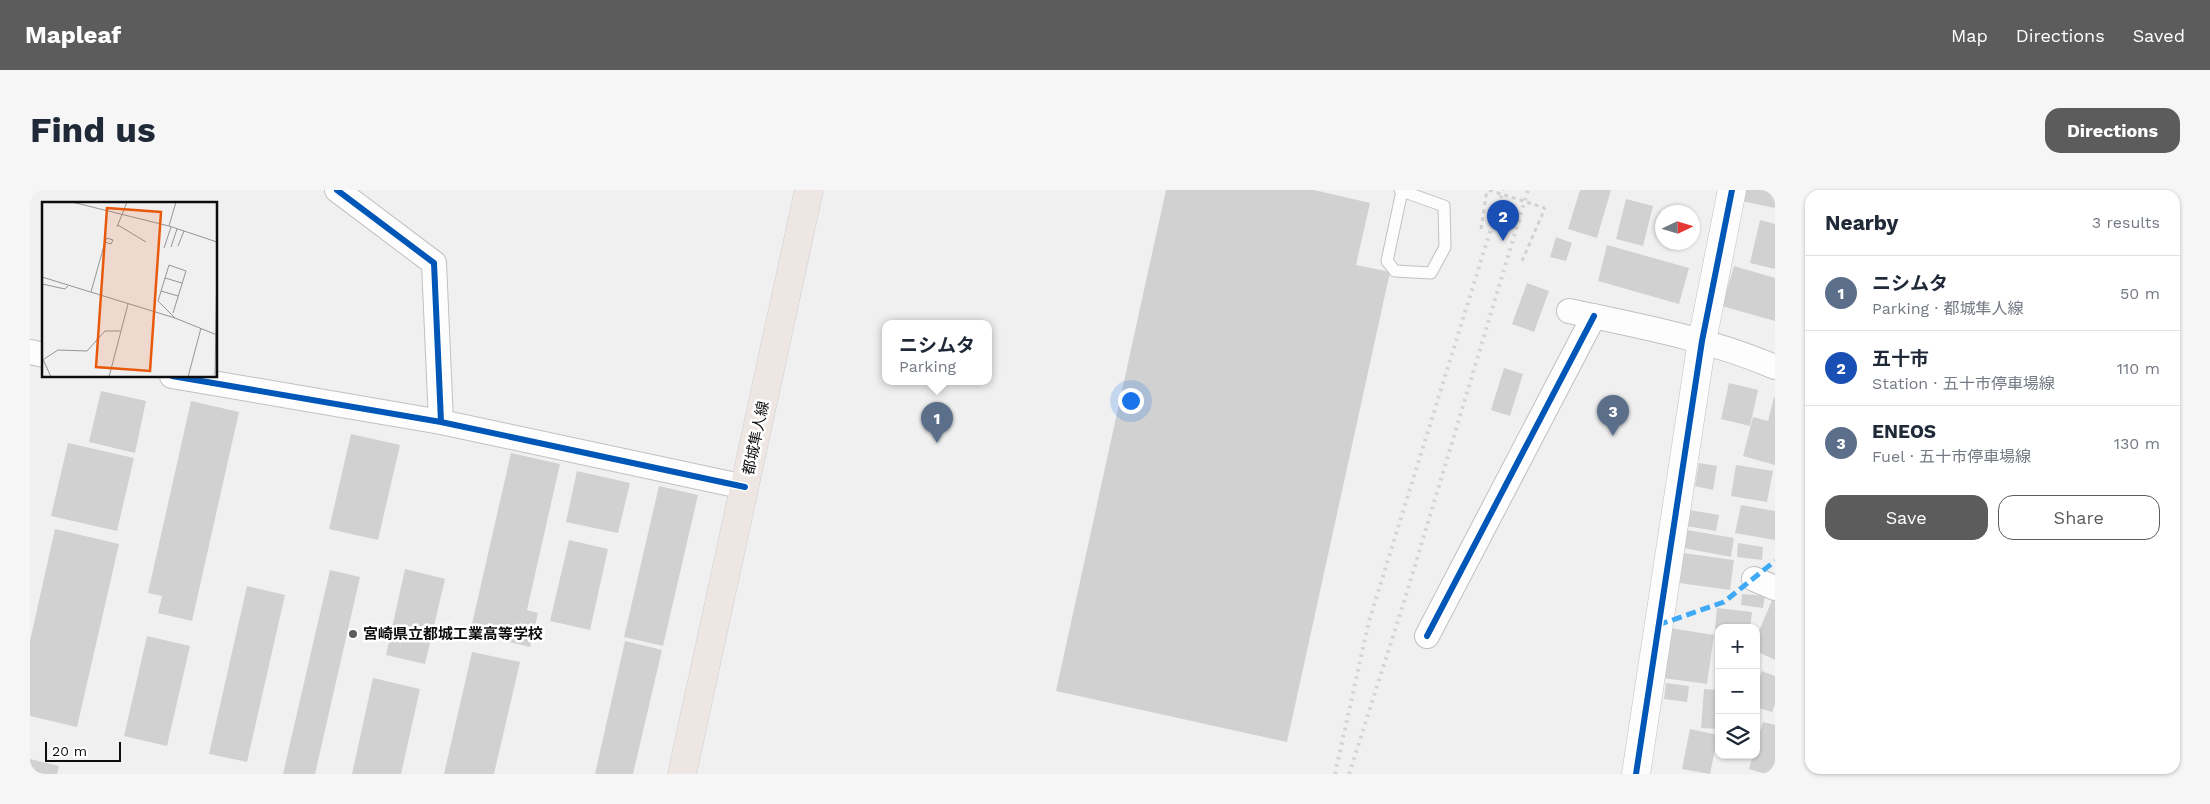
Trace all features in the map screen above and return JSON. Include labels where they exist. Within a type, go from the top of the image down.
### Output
[{"type":"main road","name":"都城隼人線","points":[[682,774],[810,190]]},
{"type":"street","points":[[337,190],[434,262],[442,422]]},
{"type":"street","points":[[1636,774],[1702,341],[1732,190]]},
{"type":"street","points":[[1569,311],[1702,341],[1748,355],[1775,367]]},
{"type":"street","points":[[1428,636],[1594,316]]},
{"type":"street","points":[[1748,355],[1775,352]]},
{"type":"street","points":[[184,378],[442,422],[745,487]]},
{"type":"lane","points":[[1401,190],[1444,206],[1445,247],[1431,273],[1395,270],[1387,260],[1401,190]]},
{"type":"path","points":[[1481,229],[1488,190],[1545,208],[1522,261]]},
{"type":"building","points":[[1166,190],[1314,190],[1370,203],[1356,265],[1390,272],[1287,742],[1056,691]]},
{"type":"building","points":[[1580,190],[1611,190],[1597,238],[1568,229]]},
{"type":"building","points":[[1744,190],[1775,190],[1775,208],[1741,201]]},
{"type":"building","points":[[1626,199],[1653,206],[1643,246],[1616,239]]},
{"type":"building","points":[[1760,220],[1775,224],[1775,269],[1750,263]]},
{"type":"building","points":[[1556,237],[1572,243],[1566,261],[1550,257]]},
{"type":"building","points":[[1607,245],[1689,268],[1679,304],[1598,281]]},
{"type":"building","points":[[1734,266],[1775,278],[1775,321],[1722,306]]},
{"type":"building","points":[[1527,283],[1549,291],[1534,332],[1512,324]]},
{"type":"building","points":[[1504,368],[1523,374],[1510,416],[1491,410]]},
{"type":"building","points":[[1729,383],[1758,390],[1750,426],[1721,419]]},
{"type":"building","points":[[101,391],[146,401],[135,453],[89,442]]},
{"type":"building","points":[[1774,397],[1775,465],[1743,456],[1753,417],[1768,421]]},
{"type":"building","points":[[191,401],[239,412],[192,621],[158,613],[162,596],[148,593]]},
{"type":"building","points":[[351,434],[400,445],[378,540],[329,529]]},
{"type":"building","points":[[68,443],[134,458],[117,531],[51,516]]},
{"type":"building","points":[[511,453],[560,464],[527,610],[538,613],[530,647],[470,633]]},
{"type":"building","points":[[1699,463],[1717,466],[1713,490],[1695,486]]},
{"type":"building","points":[[1736,465],[1773,471],[1767,502],[1731,496]]},
{"type":"building","points":[[577,471],[630,483],[618,533],[566,522]]},
{"type":"building","points":[[659,486],[698,495],[663,646],[624,637]]},
{"type":"building","points":[[1741,505],[1775,511],[1775,540],[1735,533]]},
{"type":"building","points":[[1689,510],[1719,515],[1716,531],[1686,526]]},
{"type":"building","points":[[55,529],[119,544],[77,727],[30,716],[30,641]]},
{"type":"building","points":[[1687,530],[1734,538],[1731,557],[1684,548]]},
{"type":"building","points":[[569,540],[608,549],[590,630],[550,621]]},
{"type":"building","points":[[1738,543],[1763,547],[1762,560],[1737,557]]},
{"type":"building","points":[[1683,553],[1734,560],[1730,590],[1679,583]]},
{"type":"building","points":[[405,569],[445,579],[425,664],[386,655]]},
{"type":"building","points":[[330,570],[360,577],[315,774],[283,774]]},
{"type":"building","points":[[247,586],[285,595],[247,762],[209,754]]},
{"type":"building","points":[[1742,594],[1765,596],[1763,608],[1741,605]]},
{"type":"building","points":[[1773,598],[1775,599],[1775,660],[1760,653],[1760,629]]},
{"type":"building","points":[[1717,608],[1752,612],[1750,624],[1715,624]]},
{"type":"building","points":[[1670,628],[1714,635],[1707,684],[1663,678]]},
{"type":"building","points":[[147,636],[190,646],[167,746],[124,736]]},
{"type":"building","points":[[625,641],[662,650],[633,774],[595,774]]},
{"type":"building","points":[[472,652],[520,662],[494,774],[444,774]]},
{"type":"building","points":[[1762,671],[1775,676],[1775,704],[1772,712],[1760,708],[1760,676]]},
{"type":"building","points":[[373,678],[420,689],[401,774],[352,774]]},
{"type":"building","points":[[1666,683],[1689,686],[1687,702],[1664,699]]},
{"type":"building","points":[[1704,689],[1715,690],[1715,729],[1701,728]]},
{"type":"building","points":[[1763,722],[1775,725],[1775,774],[1766,774],[1749,769],[1752,759],[1760,759],[1760,732]]},
{"type":"building","points":[[1690,729],[1715,734],[1715,750],[1710,774],[1682,769]]},
{"type":"building","points":[[30,759],[59,766],[57,774],[30,774]]},
{"type":"railway","points":[[1335,774],[1369,621],[1503,190]]},
{"type":"railway","points":[[1349,774],[1404,602],[1528,190]]},
{"type":"marked path","points":[[1658,625],[1724,602],[1775,561]]},
{"type":"cycle path","points":[[337,190],[434,263],[441,422]]},
{"type":"cycle path","points":[[1636,774],[1702,341],[1732,190]]},
{"type":"cycle path","points":[[1427,636],[1594,316]]},
{"type":"cycle path","points":[[184,378],[441,422],[745,487]]},
{"type":"place","name":"五十市","points":[[1503,241]]},
{"type":"place","name":"ENEOS","points":[[1613,436]]},
{"type":"place","name":"ニシムタ","points":[[937,443]]},
{"type":"place","name":"宮崎県立都城工業高等学校","points":[[353,634]]}]
